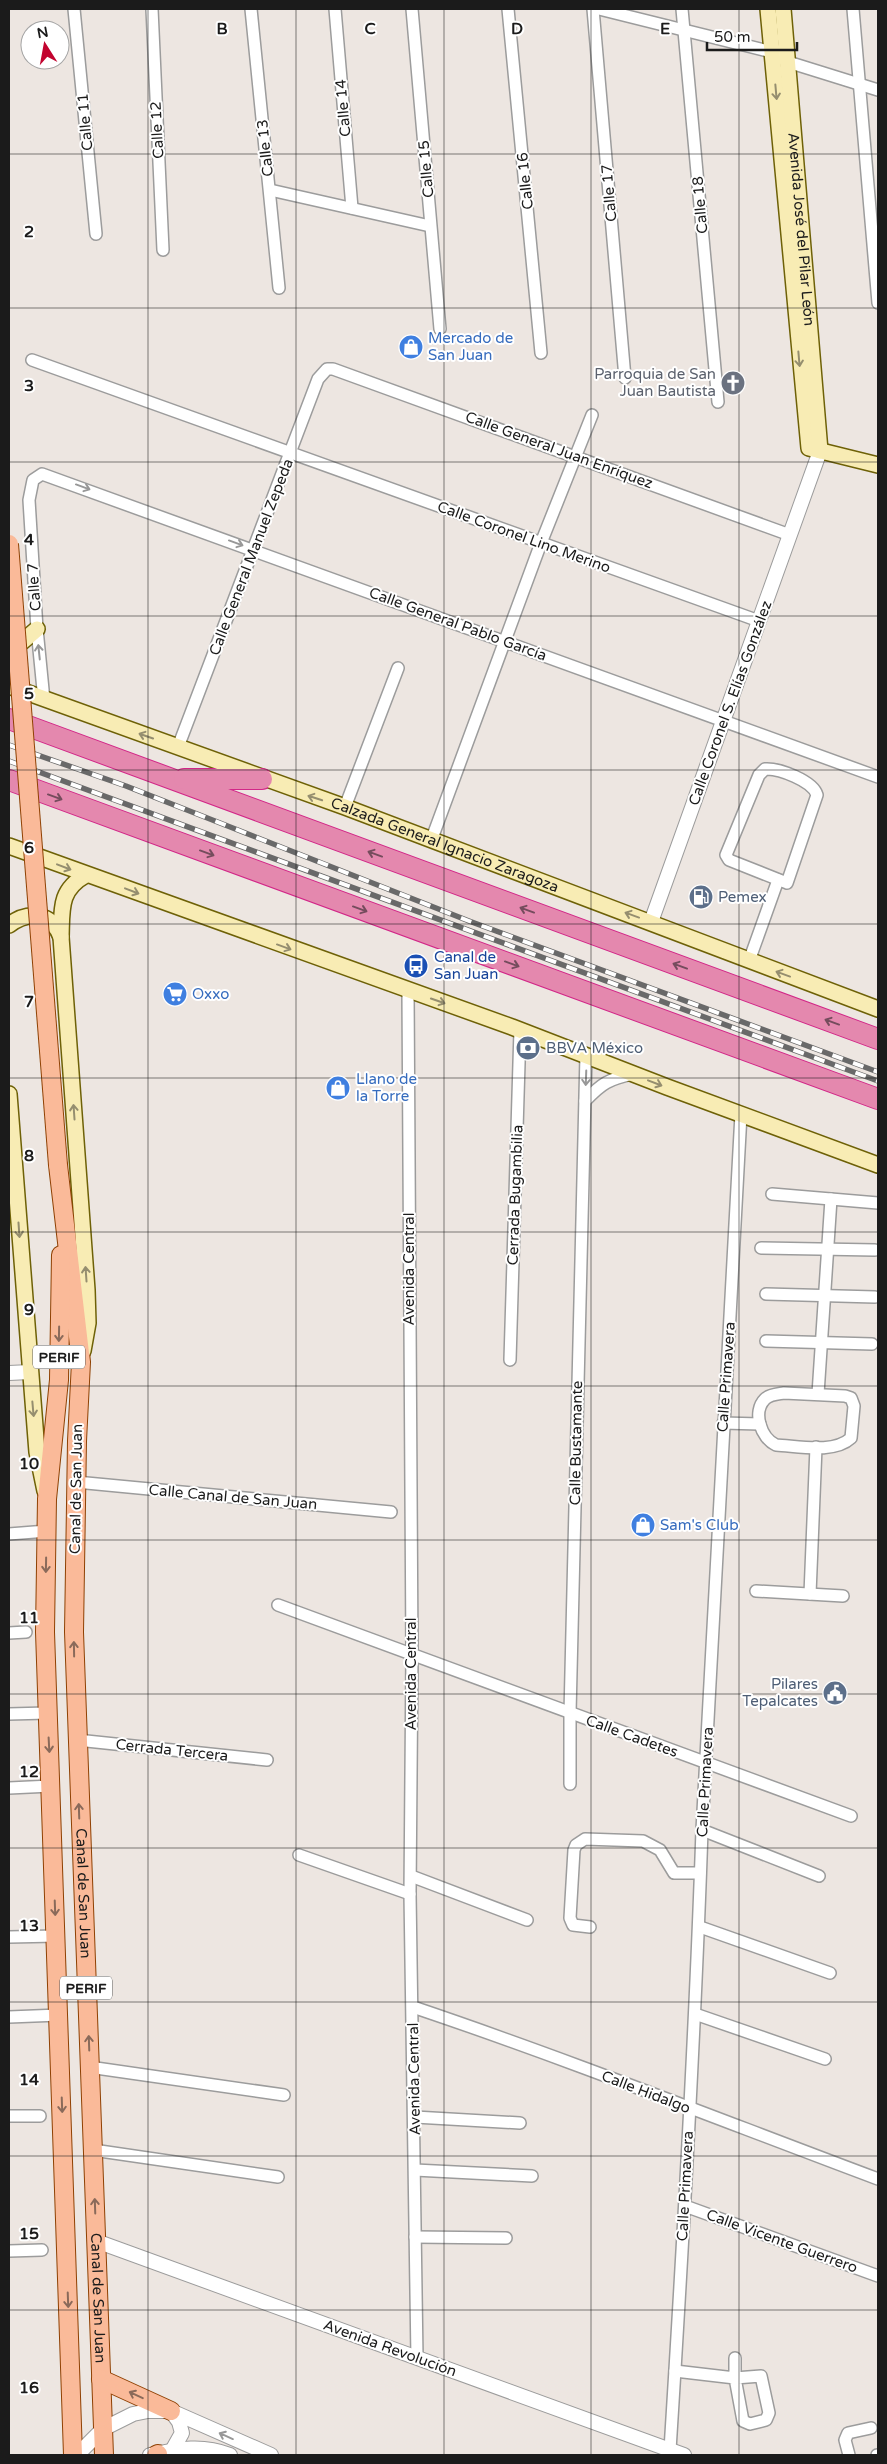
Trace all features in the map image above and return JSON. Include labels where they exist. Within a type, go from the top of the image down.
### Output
[{"type":"highway","points":[[9,719],[878,1039]]},
{"type":"highway","points":[[170,778],[262,779]]},
{"type":"highway","points":[[9,780],[878,1099]]},
{"type":"main road","name":"Avenida José del Pilar León","points":[[768,9],[814,450]]},
{"type":"main road","name":"Avenida José del Pilar León","points":[[783,9],[814,450]]},
{"type":"main road","points":[[814,450],[878,465]]},
{"type":"main road","name":"Canal de San Juan","points":[[9,544],[62,1215],[71,1267],[81,1362]]},
{"type":"main road","points":[[9,644],[22,642],[37,629]]},
{"type":"main road","name":"Calzada General Ignacio Zaragoza","points":[[9,686],[262,779],[345,807],[878,1009]]},
{"type":"main road","points":[[9,846],[520,1030],[878,1165]]},
{"type":"main road","name":"Canal de San Juan","points":[[86,875],[74,882],[64,895],[61,937],[88,1323],[81,1362],[76,1482],[74,1632],[76,1740],[104,2455]]},
{"type":"main road","points":[[9,925],[19,918],[32,915],[45,916],[58,927],[61,937]]},
{"type":"main road","name":"Canal de San Juan","points":[[9,1094],[12,1167],[37,1452],[47,1499]]},
{"type":"main road","name":"Canal de San Juan","points":[[62,1215],[58,1380],[47,1499],[45,1632],[51,1786],[48,1936],[59,2015],[73,2455]]},
{"type":"main road","points":[[101,2379],[171,2411]]},
{"type":"street","name":"Calle 11","points":[[74,9],[96,234]]},
{"type":"street","name":"Calle 12","points":[[152,9],[164,250]]},
{"type":"street","name":"Calle 13","points":[[251,9],[279,288]]},
{"type":"street","name":"Calle 14","points":[[335,9],[352,208]]},
{"type":"street","name":"Calle 15","points":[[412,9],[440,329]]},
{"type":"street","name":"Calle 16","points":[[508,9],[541,353]]},
{"type":"street","name":"Calle 17","points":[[593,9],[625,378]]},
{"type":"street","points":[[599,9],[772,52],[788,62],[878,90]]},
{"type":"street","name":"Calle 18","points":[[682,9],[718,402]]},
{"type":"street","points":[[854,9],[878,303]]},
{"type":"street","points":[[270,190],[430,226]]},
{"type":"street","name":"Calle Coronel Lino Merino","points":[[32,360],[759,621]]},
{"type":"street","name":"Calle General Manuel Zepeda","points":[[178,747],[318,379],[327,369]]},
{"type":"street","name":"Calle General Juan Enríquez","points":[[327,369],[576,456],[790,535]]},
{"type":"street","points":[[431,841],[542,543],[592,415]]},
{"type":"street","name":"Calle Coronel S. Elías González","points":[[651,922],[810,484],[814,450]]},
{"type":"street","name":"Calle General Pablo García","points":[[37,475],[48,474],[878,777]]},
{"type":"street","name":"Calle 7","points":[[37,475],[33,480],[29,500],[37,629],[44,700]]},
{"type":"street","points":[[345,807],[398,668]]},
{"type":"street","points":[[765,769],[774,769],[808,782],[815,790],[816,795],[789,879],[787,883],[778,880],[729,860],[726,855],[759,775],[765,769]]},
{"type":"street","points":[[749,961],[778,880]]},
{"type":"street","name":"Avenida Central","points":[[408,991],[412,1655],[410,1894],[417,2358]]},
{"type":"street","name":"Cerrada Bugambilia","points":[[510,1360],[520,1030]]},
{"type":"street","name":"Calle Bustamante","points":[[570,1784],[570,1712],[586,1055]]},
{"type":"street","points":[[585,1101],[599,1086],[610,1079],[633,1074]]},
{"type":"street","name":"Calle Primavera","points":[[670,2450],[700,1927],[702,1830],[741,1114]]},
{"type":"street","points":[[772,1194],[878,1202]]},
{"type":"street","points":[[818,1394],[831,1199]]},
{"type":"street","points":[[761,1248],[875,1250]]},
{"type":"street","points":[[766,1294],[875,1296]]},
{"type":"street","points":[[766,1341],[872,1344]]},
{"type":"street","points":[[9,1373],[30,1372]]},
{"type":"street","points":[[784,1393],[848,1397],[853,1402],[854,1413],[851,1438],[845,1444],[816,1447],[776,1445],[769,1442],[764,1436],[760,1424],[762,1404],[769,1397],[784,1393]]},
{"type":"street","points":[[723,1423],[760,1424]]},
{"type":"street","points":[[810,1594],[816,1447]]},
{"type":"street","name":"Calle Canal de San Juan","points":[[76,1482],[391,1512]]},
{"type":"street","points":[[9,1534],[47,1531]]},
{"type":"street","points":[[756,1591],[843,1596]]},
{"type":"street","name":"Calle Cadetes","points":[[278,1605],[851,1816]]},
{"type":"street","points":[[9,1633],[26,1632]]},
{"type":"street","points":[[9,1714],[47,1713]]},
{"type":"street","name":"Cerrada Tercera","points":[[76,1740],[267,1760]]},
{"type":"street","points":[[9,1788],[51,1786]]},
{"type":"street","points":[[702,1830],[819,1876]]},
{"type":"street","points":[[590,1927],[573,1925],[570,1918],[574,1850],[580,1842],[591,1839],[643,1841],[660,1850],[674,1873],[700,1873]]},
{"type":"street","points":[[299,1855],[410,1894]]},
{"type":"street","points":[[410,1876],[527,1920]]},
{"type":"street","points":[[700,1927],[830,1973]]},
{"type":"street","points":[[9,1937],[48,1936]]},
{"type":"street","name":"Calle Hidalgo","points":[[413,2007],[533,2047],[689,2109],[878,2179]]},
{"type":"street","points":[[695,2014],[825,2059]]},
{"type":"street","points":[[9,2017],[59,2015]]},
{"type":"street","points":[[89,2067],[284,2095]]},
{"type":"street","points":[[9,2116],[40,2116]]},
{"type":"street","points":[[414,2117],[520,2123]]},
{"type":"street","points":[[93,2150],[278,2177]]},
{"type":"street","points":[[415,2170],[532,2176]]},
{"type":"street","name":"Calle Vicente Guerrero","points":[[685,2206],[878,2276]]},
{"type":"street","points":[[415,2237],[506,2238]]},
{"type":"street","name":"Avenida Revolución","points":[[96,2241],[684,2455]]},
{"type":"street","points":[[9,2251],[42,2250]]},
{"type":"street","points":[[675,2371],[735,2378],[735,2358]]},
{"type":"street","points":[[77,2455],[103,2429],[133,2414],[148,2411],[171,2411],[271,2455]]},
{"type":"street","points":[[159,2453],[182,2433],[179,2422],[171,2411]]},
{"type":"street","points":[[849,2455],[846,2440],[848,2433],[871,2428]]},
{"type":"street","points":[[159,2453],[204,2448],[230,2455]]},
{"type":"railway","points":[[9,745],[126,786],[469,921],[878,1072]]},
{"type":"railway","points":[[9,761],[878,1081]]},
{"type":"place","name":"Mercado de San Juan","points":[[411,347]]},
{"type":"place","name":"Parroquia de San Juan Bautista","points":[[733,383]]},
{"type":"place","name":"Pemex","points":[[701,897]]},
{"type":"place","name":"Canal de San Juan","points":[[416,966]]},
{"type":"place","name":"Oxxo","points":[[175,994]]},
{"type":"place","name":"BBVA México","points":[[528,1048]]},
{"type":"place","name":"Llano de la Torre","points":[[338,1088]]},
{"type":"place","name":"Sam's Club","points":[[643,1525]]},
{"type":"place","name":"Pilares Tepalcates","points":[[835,1693]]}]
